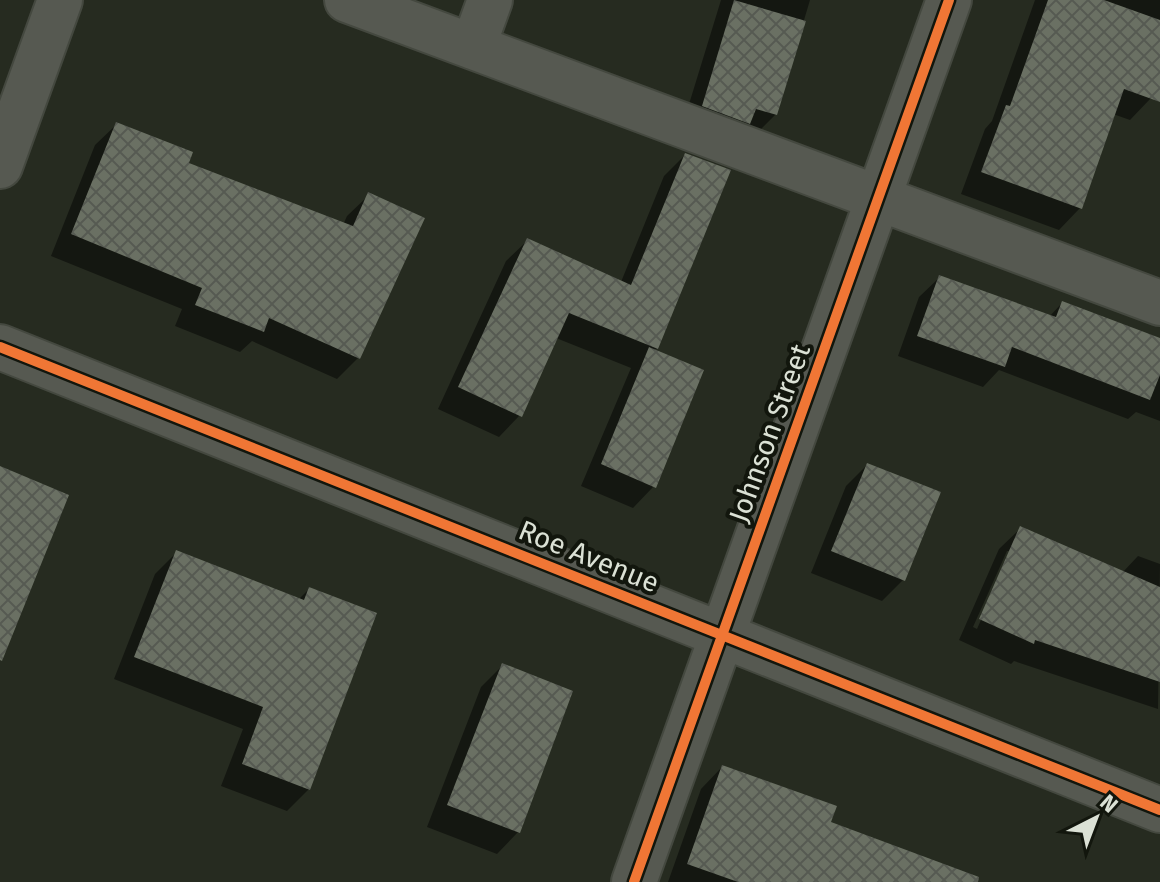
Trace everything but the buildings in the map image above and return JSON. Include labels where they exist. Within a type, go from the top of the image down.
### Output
[{"type":"street","points":[[0,166],[60,0]]},
{"type":"street","points":[[347,0],[1160,303]]},
{"type":"street","points":[[473,47],[490,0]]},
{"type":"street","name":"Johnson Street","points":[[634,882],[949,0]]},
{"type":"street","name":"Roe Avenue","points":[[0,347],[1160,810]]},
{"type":"cycle path","points":[[634,882],[949,0]]},
{"type":"cycle path","points":[[0,347],[1160,810]]}]
